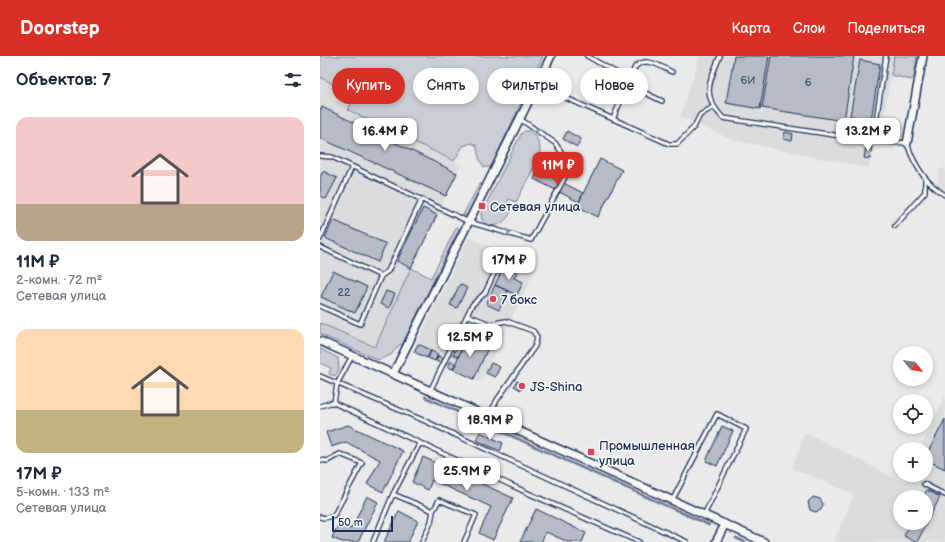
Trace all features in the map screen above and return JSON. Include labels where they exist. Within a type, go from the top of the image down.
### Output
[{"type":"street","points":[[545,68],[551,56]]},
{"type":"street","points":[[907,144],[923,56]]},
{"type":"street","points":[[393,374],[528,104]]},
{"type":"street","points":[[320,341],[764,542]]},
{"type":"street","points":[[716,542],[725,524]]},
{"type":"lane","points":[[587,56],[608,68]]},
{"type":"lane","points":[[720,56],[710,82],[709,95],[712,107],[723,118],[865,140],[907,144],[916,166],[925,179],[936,190],[945,195]]},
{"type":"lane","points":[[865,140],[867,134],[875,127],[886,56]]},
{"type":"lane","points":[[635,68],[640,62],[645,61],[672,72]]},
{"type":"lane","points":[[648,93],[662,100]]},
{"type":"lane","points":[[572,101],[669,144],[677,144],[694,127],[700,115],[712,107]]},
{"type":"lane","points":[[613,119],[619,104]]},
{"type":"lane","points":[[320,156],[332,157],[469,222],[531,240],[571,166],[555,143],[520,119]]},
{"type":"lane","points":[[320,239],[352,167]]},
{"type":"lane","points":[[895,226],[925,192],[925,179]]},
{"type":"lane","points":[[320,306],[360,324],[381,276],[388,271],[422,200]]},
{"type":"lane","points":[[320,248],[381,276]]},
{"type":"lane","points":[[430,391],[467,314],[472,305],[485,293],[500,261]]},
{"type":"lane","points":[[467,314],[490,324],[506,321],[533,331],[537,337],[535,346],[497,400],[488,418]]},
{"type":"lane","points":[[334,403],[338,384],[352,356]]},
{"type":"lane","points":[[320,376],[424,421],[688,542]]},
{"type":"lane","points":[[320,406],[334,403],[638,542]]},
{"type":"lane","points":[[672,501],[717,414],[746,429],[704,515]]},
{"type":"lane","points":[[373,542],[393,494],[420,443]]},
{"type":"lane","points":[[320,460],[327,461],[340,454],[362,463],[334,515],[326,518],[320,517]]},
{"type":"lane","points":[[924,484],[945,495]]},
{"type":"lane","points":[[393,494],[433,511]]},
{"type":"lane","points":[[422,542],[431,522],[433,511],[439,500],[476,515],[464,542]]},
{"type":"shaded area","points":[[320,56],[543,56],[537,68],[487,68],[487,104],[521,104],[491,167],[484,167],[480,161],[476,145],[471,143],[463,146],[454,161],[348,110],[351,104],[405,104],[405,68],[332,68],[332,84],[320,77]]},
{"type":"shaded area","points":[[700,56],[894,56],[881,135],[874,136],[869,168],[733,140],[680,117]]},
{"type":"shaded area","points":[[894,56],[917,56],[914,77],[911,80],[891,75]]},
{"type":"shaded area","points":[[320,77],[332,84],[332,104],[351,104],[348,111],[461,165],[375,347],[320,323]]},
{"type":"shaded area","points":[[525,131],[530,131],[537,139],[540,147],[539,155],[516,202],[509,199],[505,207],[512,210],[506,219],[495,226],[486,224],[482,220],[481,214],[521,134]]},
{"type":"shaded area","points":[[945,163],[945,190],[937,187],[940,169],[944,169]]},
{"type":"shaded area","points":[[480,183],[482,185],[467,215],[463,215]]},
{"type":"shaded area","points":[[457,226],[459,229],[402,345],[400,344],[391,355],[378,360],[320,334],[320,323],[375,347],[411,268],[431,278]]},
{"type":"shaded area","points":[[469,237],[535,269],[481,382],[413,351]]},
{"type":"shaded area","points":[[320,349],[338,358],[339,369],[335,376],[329,374],[331,368],[320,363]]},
{"type":"shaded area","points":[[945,396],[945,542],[834,542],[854,494],[792,468],[805,432],[893,477],[893,482],[933,482],[933,442],[923,442],[927,434],[933,434],[933,421]]},
{"type":"building","points":[[734,56],[769,56],[760,109],[726,103]]},
{"type":"building","points":[[771,56],[854,56],[844,121],[762,108]]},
{"type":"building","points":[[860,60],[880,64],[871,120],[850,116]]},
{"type":"building","points":[[322,107],[457,173],[446,196],[320,138],[320,111]]},
{"type":"building","points":[[567,131],[581,139],[577,147],[563,139]]},
{"type":"building","points":[[785,132],[793,134],[792,141],[783,139]]},
{"type":"building","points":[[866,146],[872,147],[870,159],[864,158]]},
{"type":"building","points":[[600,159],[622,170],[598,217],[577,206]]},
{"type":"building","points":[[538,170],[583,193],[579,202],[534,179]]},
{"type":"building","points":[[323,171],[337,178],[326,199],[320,196],[320,177]]},
{"type":"building","points":[[423,208],[437,215],[411,268],[397,261]]},
{"type":"building","points":[[333,220],[386,244],[378,262],[325,238]]},
{"type":"building","points":[[504,266],[517,272],[514,278],[523,282],[517,295],[495,285]]},
{"type":"building","points":[[333,271],[367,287],[355,313],[321,297]]},
{"type":"building","points":[[460,284],[467,288],[457,308],[450,305]]},
{"type":"building","points":[[495,285],[508,291],[499,310],[486,304]]},
{"type":"building","points":[[386,291],[395,294],[389,308],[380,304]]},
{"type":"building","points":[[467,338],[488,348],[474,379],[453,369]]},
{"type":"building","points":[[459,342],[464,344],[458,357],[453,355]]},
{"type":"building","points":[[418,344],[431,350],[427,358],[414,352]]},
{"type":"building","points":[[431,351],[438,354],[435,361],[428,358]]},
{"type":"building","points":[[438,356],[444,359],[442,364],[436,361]]},
{"type":"building","points":[[451,361],[456,364],[453,369],[448,367]]},
{"type":"building","points":[[491,363],[500,367],[495,377],[486,373]]},
{"type":"building","points":[[517,381],[524,384],[521,390],[514,386]]},
{"type":"building","points":[[945,419],[945,469],[933,463],[933,442]]},
{"type":"building","points":[[348,425],[403,451],[383,492],[367,484],[380,460],[346,442],[331,447],[326,432]]},
{"type":"building","points":[[722,426],[733,431],[717,466],[706,461]]},
{"type":"building","points":[[480,432],[503,443],[500,451],[476,440]]},
{"type":"building","points":[[423,457],[513,498],[493,540],[479,533],[491,507],[432,480],[428,490],[412,482]]},
{"type":"building","points":[[933,493],[940,497],[933,511]]},
{"type":"building","points":[[367,496],[378,502],[358,542],[342,542],[332,538],[339,523],[351,529]]},
{"type":"building","points":[[813,497],[820,499],[823,504],[821,510],[815,512],[810,510],[808,502]]},
{"type":"building","points":[[536,509],[586,533],[582,542],[568,542],[546,532],[541,542],[520,542]]},
{"type":"building","points":[[399,511],[418,521],[408,542],[384,542]]},
{"type":"building","points":[[907,530],[923,530],[917,542],[904,536]]},
{"type":"waterway","points":[[425,397],[709,525]]},
{"type":"waterway","points":[[736,538],[745,542]]},
{"type":"place","name":"Сетевая улица","points":[[482,206]]},
{"type":"place","name":"7 бокс","points":[[493,299]]},
{"type":"place","name":"JS-Shina","points":[[522,386]]},
{"type":"place","name":"Промышленная улица","points":[[591,452]]}]
